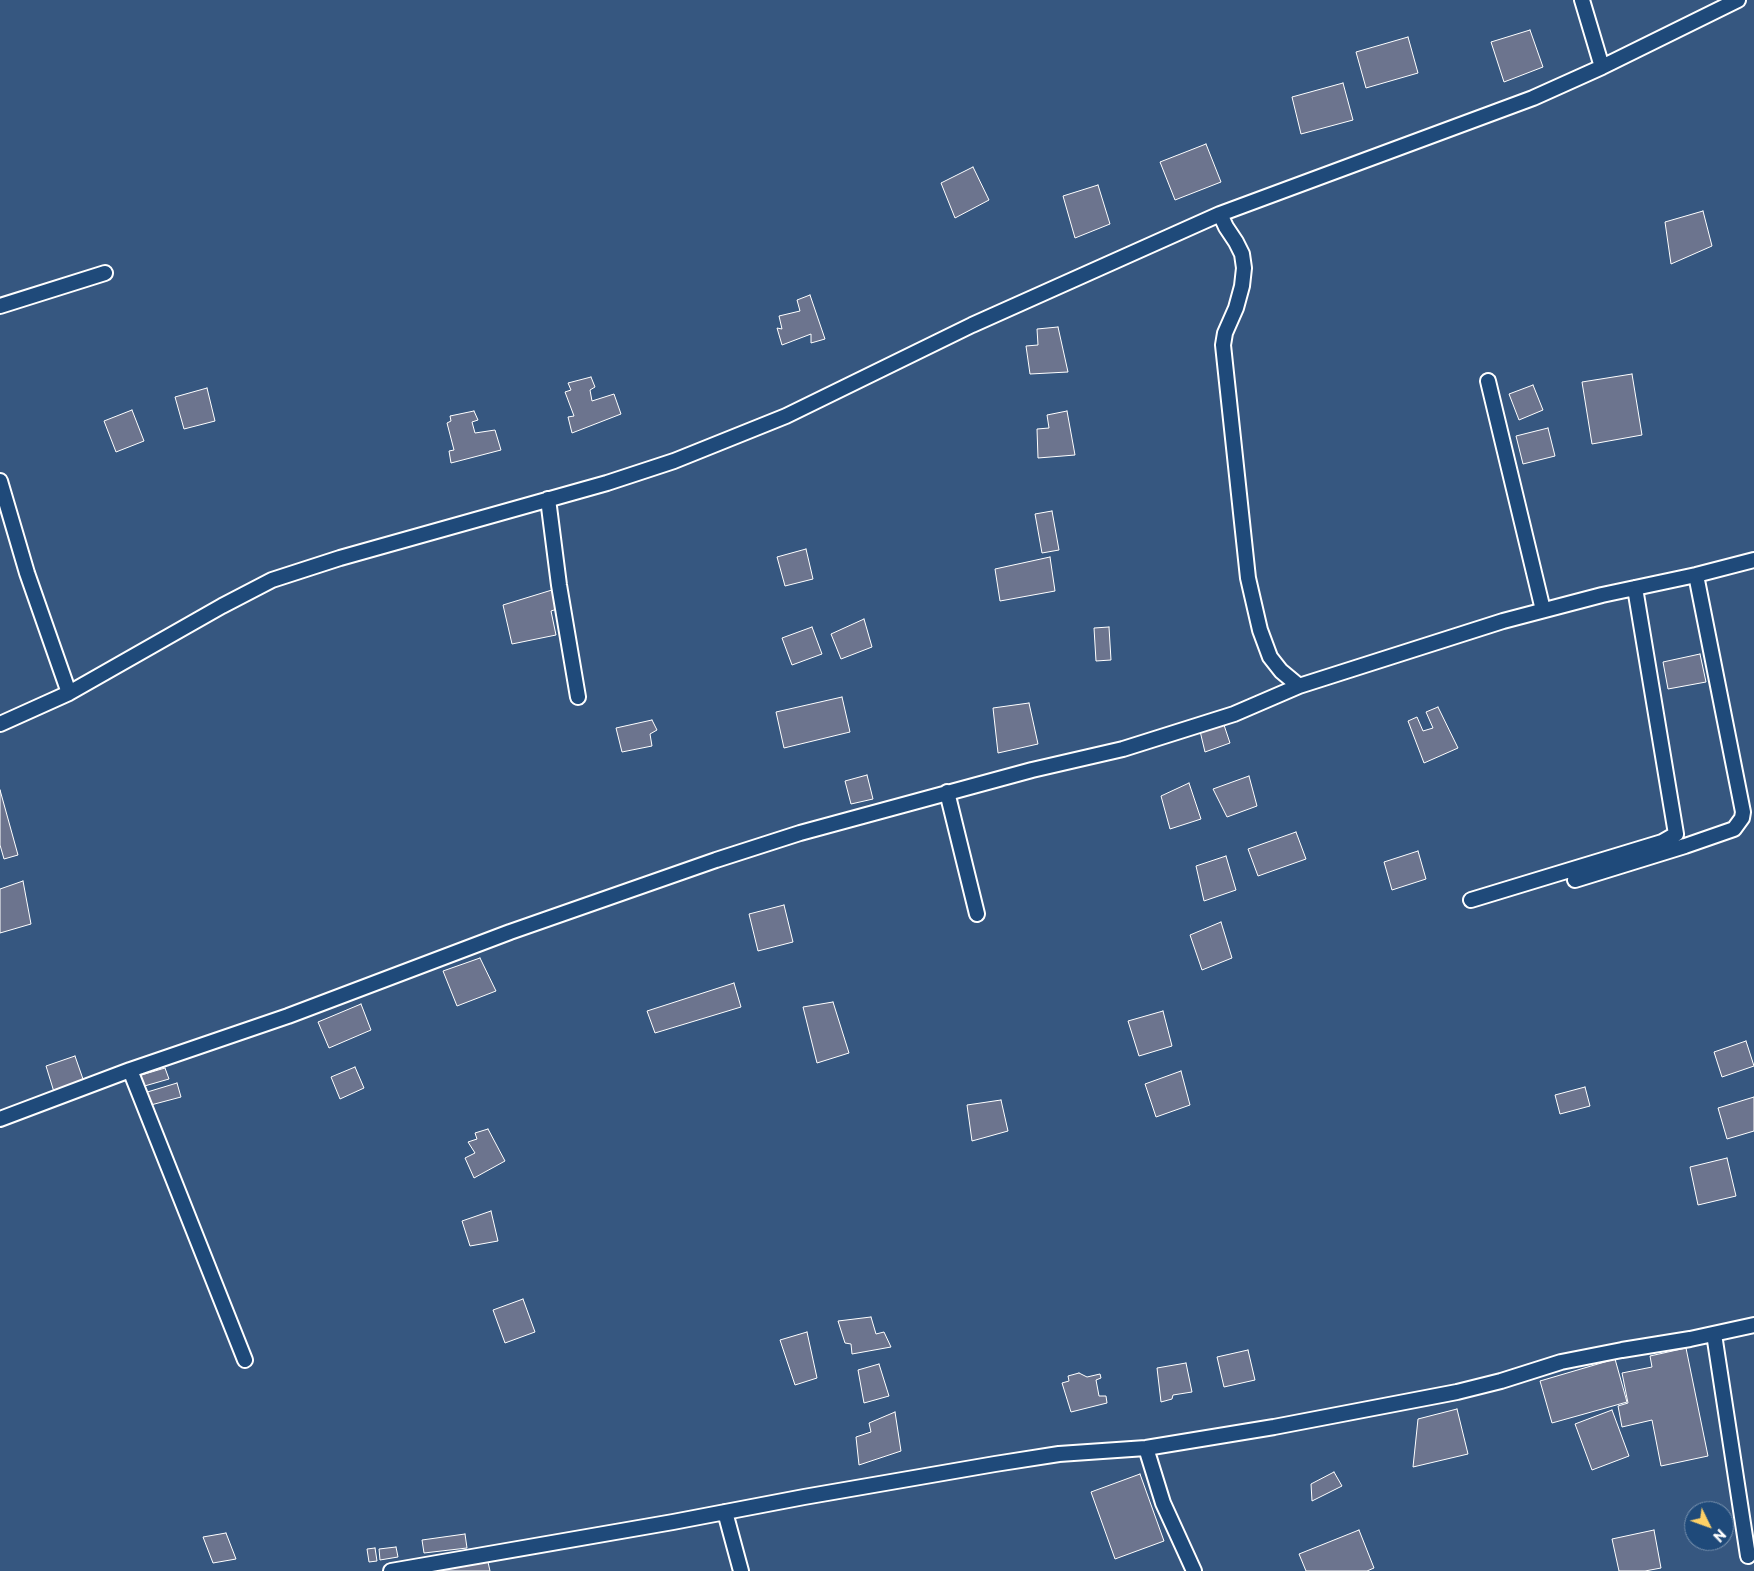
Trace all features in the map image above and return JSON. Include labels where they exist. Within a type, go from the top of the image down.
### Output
[{"type":"street","points":[[1582,0],[1602,67]]},
{"type":"street","points":[[0,724],[69,693],[222,606],[286,575],[674,461],[786,416],[972,325],[1220,214],[1533,98],[1602,67],[1738,0]]},
{"type":"street","points":[[1220,214],[1242,254],[1244,268],[1242,286],[1236,308],[1224,333],[1223,345],[1248,578],[1260,630],[1270,657],[1281,671],[1299,686]]},
{"type":"street","points":[[0,306],[105,273]]},
{"type":"street","points":[[1488,381],[1542,610]]},
{"type":"street","points":[[0,481],[27,573],[69,693]]},
{"type":"street","points":[[548,499],[559,585],[578,696]]},
{"type":"street","points":[[0,1119],[130,1070],[288,1016],[510,932],[716,860],[800,833],[947,792],[1132,747],[1234,714],[1299,686],[1405,651],[1542,610],[1754,560]]},
{"type":"street","points":[[1576,880],[1734,829],[1742,818],[1743,812],[1696,575]]},
{"type":"street","points":[[1471,900],[1662,842],[1676,834],[1634,588]]},
{"type":"street","points":[[947,792],[977,914]]},
{"type":"street","points":[[130,1070],[245,1360]]},
{"type":"street","points":[[391,1571],[1036,1457],[1146,1448],[1274,1427],[1447,1394],[1501,1381],[1561,1362],[1754,1325]]},
{"type":"street","points":[[1714,1334],[1748,1556]]},
{"type":"street","points":[[1146,1448],[1163,1503],[1194,1571]]},
{"type":"street","points":[[725,1512],[740,1571]]},
{"type":"building","points":[[1530,30],[1543,67],[1504,82],[1491,42]]},
{"type":"building","points":[[1408,37],[1418,73],[1366,88],[1356,52]]},
{"type":"building","points":[[1343,83],[1353,120],[1301,134],[1292,97]]},
{"type":"building","points":[[1206,144],[1221,182],[1175,200],[1160,162]]},
{"type":"building","points":[[973,167],[989,200],[955,218],[941,183]]},
{"type":"building","points":[[1098,185],[1110,224],[1075,238],[1063,196]]},
{"type":"building","points":[[1703,211],[1712,246],[1671,264],[1665,222]]},
{"type":"building","points":[[810,295],[825,339],[811,343],[811,334],[782,345],[777,328],[782,329],[779,316],[800,311],[797,300]]},
{"type":"building","points":[[1058,327],[1068,372],[1030,374],[1026,346],[1038,345],[1037,329]]},
{"type":"building","points":[[1632,374],[1642,435],[1592,444],[1582,382]]},
{"type":"building","points":[[591,377],[595,387],[590,390],[592,401],[614,394],[621,414],[572,433],[568,417],[574,416],[565,392],[571,390],[568,383]]},
{"type":"building","points":[[1533,385],[1543,410],[1519,420],[1509,394]]},
{"type":"building","points":[[207,388],[215,421],[184,429],[175,397]]},
{"type":"building","points":[[132,410],[144,441],[116,452],[104,421]]},
{"type":"building","points":[[474,411],[478,420],[472,422],[475,433],[495,430],[501,450],[451,463],[449,451],[454,450],[447,423],[451,421],[450,416]]},
{"type":"building","points":[[1067,411],[1075,455],[1038,458],[1037,429],[1049,428],[1047,415]]},
{"type":"building","points":[[1548,428],[1555,456],[1523,464],[1516,436]]},
{"type":"building","points":[[1052,511],[1059,550],[1042,553],[1035,514]]},
{"type":"building","points":[[806,549],[813,579],[785,586],[777,557]]},
{"type":"building","points":[[1050,557],[1055,591],[1000,601],[995,569]]},
{"type":"building","points":[[552,590],[557,609],[551,611],[556,635],[512,644],[503,605]]},
{"type":"building","points":[[864,619],[872,647],[841,659],[831,634]]},
{"type":"building","points":[[812,627],[822,654],[792,665],[782,638]]},
{"type":"building","points":[[1109,627],[1111,660],[1096,661],[1094,628]]},
{"type":"building","points":[[1700,654],[1706,682],[1668,689],[1663,662]]},
{"type":"building","points":[[842,697],[850,732],[784,748],[776,712]]},
{"type":"building","points":[[1029,703],[1038,744],[998,753],[993,708]]},
{"type":"building","points":[[1438,707],[1458,748],[1424,763],[1408,721],[1417,717],[1423,731],[1433,728],[1426,712]]},
{"type":"building","points":[[652,720],[657,730],[650,734],[652,746],[622,752],[616,728]]},
{"type":"building","points":[[1224,725],[1230,743],[1205,752],[1200,731]]},
{"type":"building","points":[[867,775],[873,799],[851,804],[845,781]]},
{"type":"building","points":[[1249,776],[1257,806],[1227,817],[1213,789]]},
{"type":"building","points":[[1189,783],[1201,819],[1170,829],[1161,796]]},
{"type":"building","points":[[0,790],[18,855],[4,859],[0,845]]},
{"type":"building","points":[[1296,832],[1306,859],[1258,876],[1248,849]]},
{"type":"building","points":[[1418,851],[1426,879],[1392,890],[1384,862]]},
{"type":"building","points":[[1226,856],[1236,890],[1204,901],[1196,866]]},
{"type":"building","points":[[23,881],[31,924],[0,933],[0,889]]},
{"type":"building","points":[[784,905],[793,942],[758,951],[749,914]]},
{"type":"building","points":[[1221,922],[1232,958],[1202,970],[1190,935]]},
{"type":"building","points":[[480,958],[496,991],[457,1006],[443,971]]},
{"type":"building","points":[[734,983],[741,1007],[655,1033],[647,1011]]},
{"type":"building","points":[[833,1002],[849,1053],[817,1063],[803,1007]]},
{"type":"building","points":[[361,1004],[371,1030],[329,1048],[318,1022]]},
{"type":"building","points":[[1163,1011],[1172,1046],[1139,1056],[1128,1021]]},
{"type":"building","points":[[1746,1041],[1754,1066],[1722,1077],[1714,1052]]},
{"type":"building","points":[[75,1056],[84,1082],[54,1092],[46,1066]]},
{"type":"building","points":[[355,1067],[364,1088],[340,1099],[331,1077]]},
{"type":"building","points":[[165,1068],[169,1079],[141,1087],[138,1076]]},
{"type":"building","points":[[1181,1071],[1190,1105],[1156,1117],[1145,1084]]},
{"type":"building","points":[[177,1083],[181,1097],[147,1106],[144,1093]]},
{"type":"building","points":[[1585,1087],[1590,1106],[1560,1114],[1555,1095]]},
{"type":"building","points":[[1754,1097],[1754,1131],[1727,1139],[1718,1108]]},
{"type":"building","points":[[1001,1100],[1008,1131],[972,1141],[967,1105]]},
{"type":"building","points":[[488,1129],[505,1161],[474,1178],[465,1158],[475,1153],[468,1142],[477,1139],[475,1133]]},
{"type":"building","points":[[1727,1158],[1736,1196],[1698,1205],[1690,1167]]},
{"type":"building","points":[[491,1211],[498,1241],[470,1246],[462,1221]]},
{"type":"building","points":[[523,1299],[535,1332],[505,1343],[493,1310]]},
{"type":"building","points":[[871,1317],[876,1334],[884,1332],[891,1347],[852,1354],[851,1344],[845,1343],[838,1321]]},
{"type":"building","points":[[807,1332],[817,1378],[795,1385],[780,1340]]},
{"type":"building","points":[[1686,1348],[1708,1456],[1661,1466],[1652,1420],[1622,1427],[1618,1406],[1628,1403],[1622,1373],[1652,1367],[1650,1356]]},
{"type":"building","points":[[1248,1350],[1255,1380],[1224,1387],[1217,1357]]},
{"type":"building","points":[[1615,1359],[1627,1402],[1552,1423],[1540,1381]]},
{"type":"building","points":[[1186,1363],[1192,1392],[1173,1395],[1172,1399],[1161,1402],[1157,1368]]},
{"type":"building","points":[[879,1364],[889,1396],[864,1403],[858,1370]]},
{"type":"building","points":[[1079,1373],[1087,1377],[1100,1374],[1101,1378],[1096,1380],[1099,1396],[1106,1396],[1107,1403],[1071,1412],[1062,1383],[1069,1381],[1068,1376]]},
{"type":"building","points":[[1457,1409],[1468,1454],[1413,1467],[1418,1419]]},
{"type":"building","points":[[1612,1410],[1629,1456],[1592,1470],[1575,1424]]},
{"type":"building","points":[[895,1412],[901,1451],[859,1465],[856,1437],[871,1432],[869,1423]]},
{"type":"building","points":[[1334,1472],[1342,1486],[1312,1501],[1311,1484]]},
{"type":"building","points":[[1140,1474],[1164,1541],[1115,1559],[1091,1492]]},
{"type":"building","points":[[1359,1530],[1374,1568],[1367,1571],[1306,1571],[1299,1554]]},
{"type":"building","points":[[1654,1530],[1661,1568],[1645,1571],[1619,1571],[1612,1539]]},
{"type":"building","points":[[226,1533],[236,1559],[213,1563],[203,1537]]},
{"type":"building","points":[[465,1534],[467,1548],[424,1553],[422,1540]]},
{"type":"building","points":[[396,1547],[398,1557],[380,1560],[379,1549]]},
{"type":"building","points":[[375,1548],[377,1561],[369,1562],[367,1549]]},
{"type":"building","points":[[488,1562],[490,1571],[434,1571]]}]
